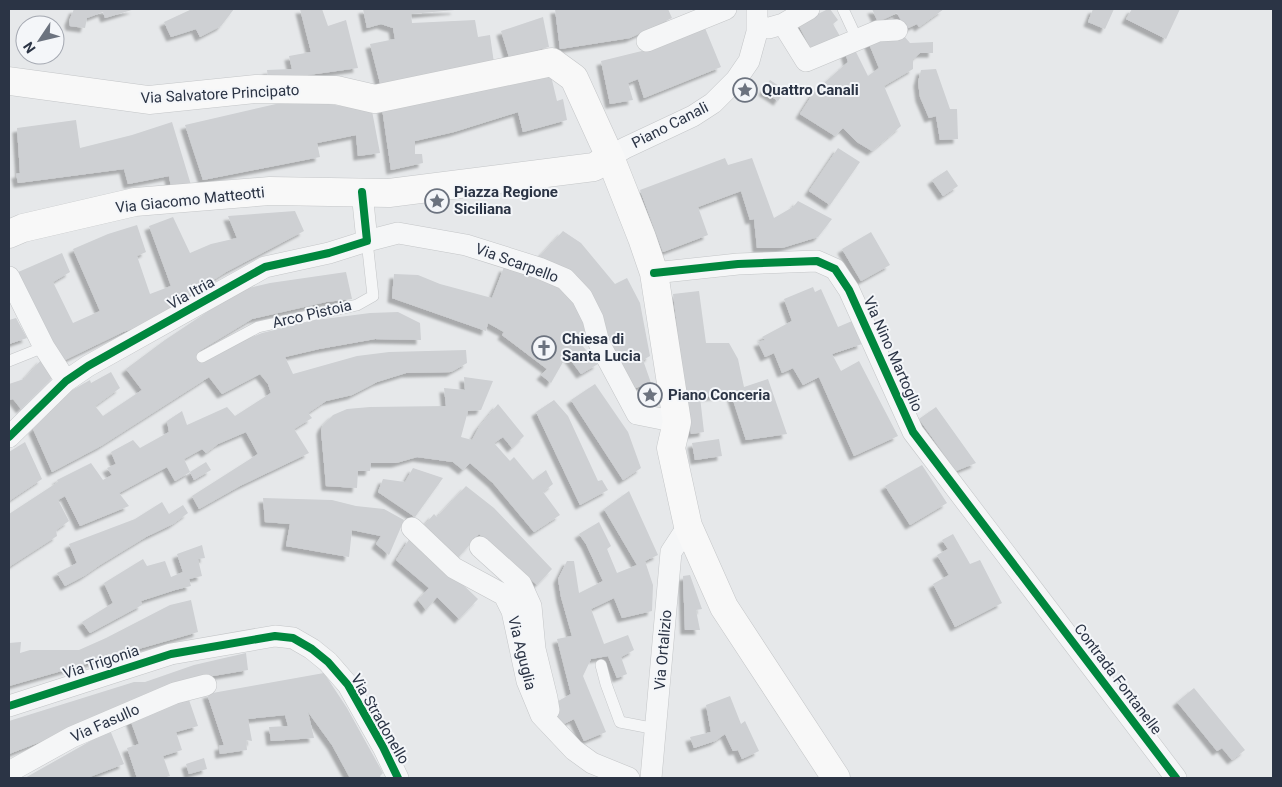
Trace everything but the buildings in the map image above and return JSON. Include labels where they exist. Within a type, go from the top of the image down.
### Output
[{"type":"main road","name":"Via Salvatore Principato","points":[[9,81],[149,100],[256,89],[336,90],[375,99],[552,62],[574,78],[610,157],[642,238],[654,273],[677,422]]},
{"type":"main road","points":[[362,192],[389,193],[594,168],[610,157]]},
{"type":"main road","name":"Via Giacomo Matteotti","points":[[9,234],[23,228],[135,202],[284,191],[362,192]]},
{"type":"main road","points":[[677,422],[671,448],[688,526],[724,607],[836,778]]},
{"type":"street","points":[[647,41],[726,9]]},
{"type":"street","name":"Piano Canali","points":[[610,157],[693,116],[713,103],[736,80],[749,61],[757,32],[757,9]]},
{"type":"street","points":[[757,32],[782,24],[810,9]]},
{"type":"street","points":[[782,24],[806,61],[878,31],[897,30]]},
{"type":"street","points":[[362,192],[367,241]]},
{"type":"street","name":"Via Scarpello","points":[[367,241],[398,234],[466,245],[539,268],[564,279],[582,298],[593,319],[599,343],[637,414],[677,422]]},
{"type":"street","name":"Via Itria","points":[[9,437],[66,381],[88,366],[265,267],[367,241]]},
{"type":"street","name":"Via Nino Martoglio","points":[[654,273],[738,264],[817,262],[835,270],[850,290],[913,432],[1038,596]]},
{"type":"street","points":[[9,277],[15,302],[66,381]]},
{"type":"street","name":"Via Ortalizio","points":[[651,778],[671,552],[688,526]]},
{"type":"street","name":"Via Aguglia","points":[[412,528],[454,568],[504,595],[512,611],[527,681],[541,716],[592,763],[629,778]]},
{"type":"street","points":[[480,547],[521,584],[531,606],[535,649],[547,698],[548,710],[566,741]]},
{"type":"street","name":"Contrada Fontanelle","points":[[1038,596],[1176,778]]},
{"type":"street","name":"Via Stradonello","points":[[203,648],[275,636],[293,638],[312,649],[328,662],[348,685],[398,778]]},
{"type":"street","name":"Via Trigonia","points":[[9,706],[171,654],[203,648]]},
{"type":"street","name":"Via Fasullo","points":[[9,772],[72,737],[175,693],[206,685]]},
{"type":"lane","points":[[843,9],[856,39]]},
{"type":"lane","name":"Arco Pistoia","points":[[202,357],[258,327],[357,305],[373,296],[367,241]]},
{"type":"lane","points":[[9,361],[44,347]]},
{"type":"lane","points":[[602,665],[606,684],[620,722],[656,729]]},
{"type":"cycle path","points":[[9,437],[66,381],[88,366],[265,267],[329,253],[367,241],[362,192]]},
{"type":"cycle path","points":[[654,273],[738,264],[817,261],[835,269],[849,290],[913,432],[1176,778]]},
{"type":"cycle path","points":[[9,706],[171,654],[275,636],[293,638],[312,649],[328,662],[348,685],[398,778]]},
{"type":"place","name":"Quattro Canali","points":[[745,90]]},
{"type":"place","name":"Piazza Regione Siciliana","points":[[437,201]]},
{"type":"place","name":"Chiesa di Santa Lucia","points":[[544,348]]},
{"type":"place","name":"Piano Conceria","points":[[650,395]]}]
